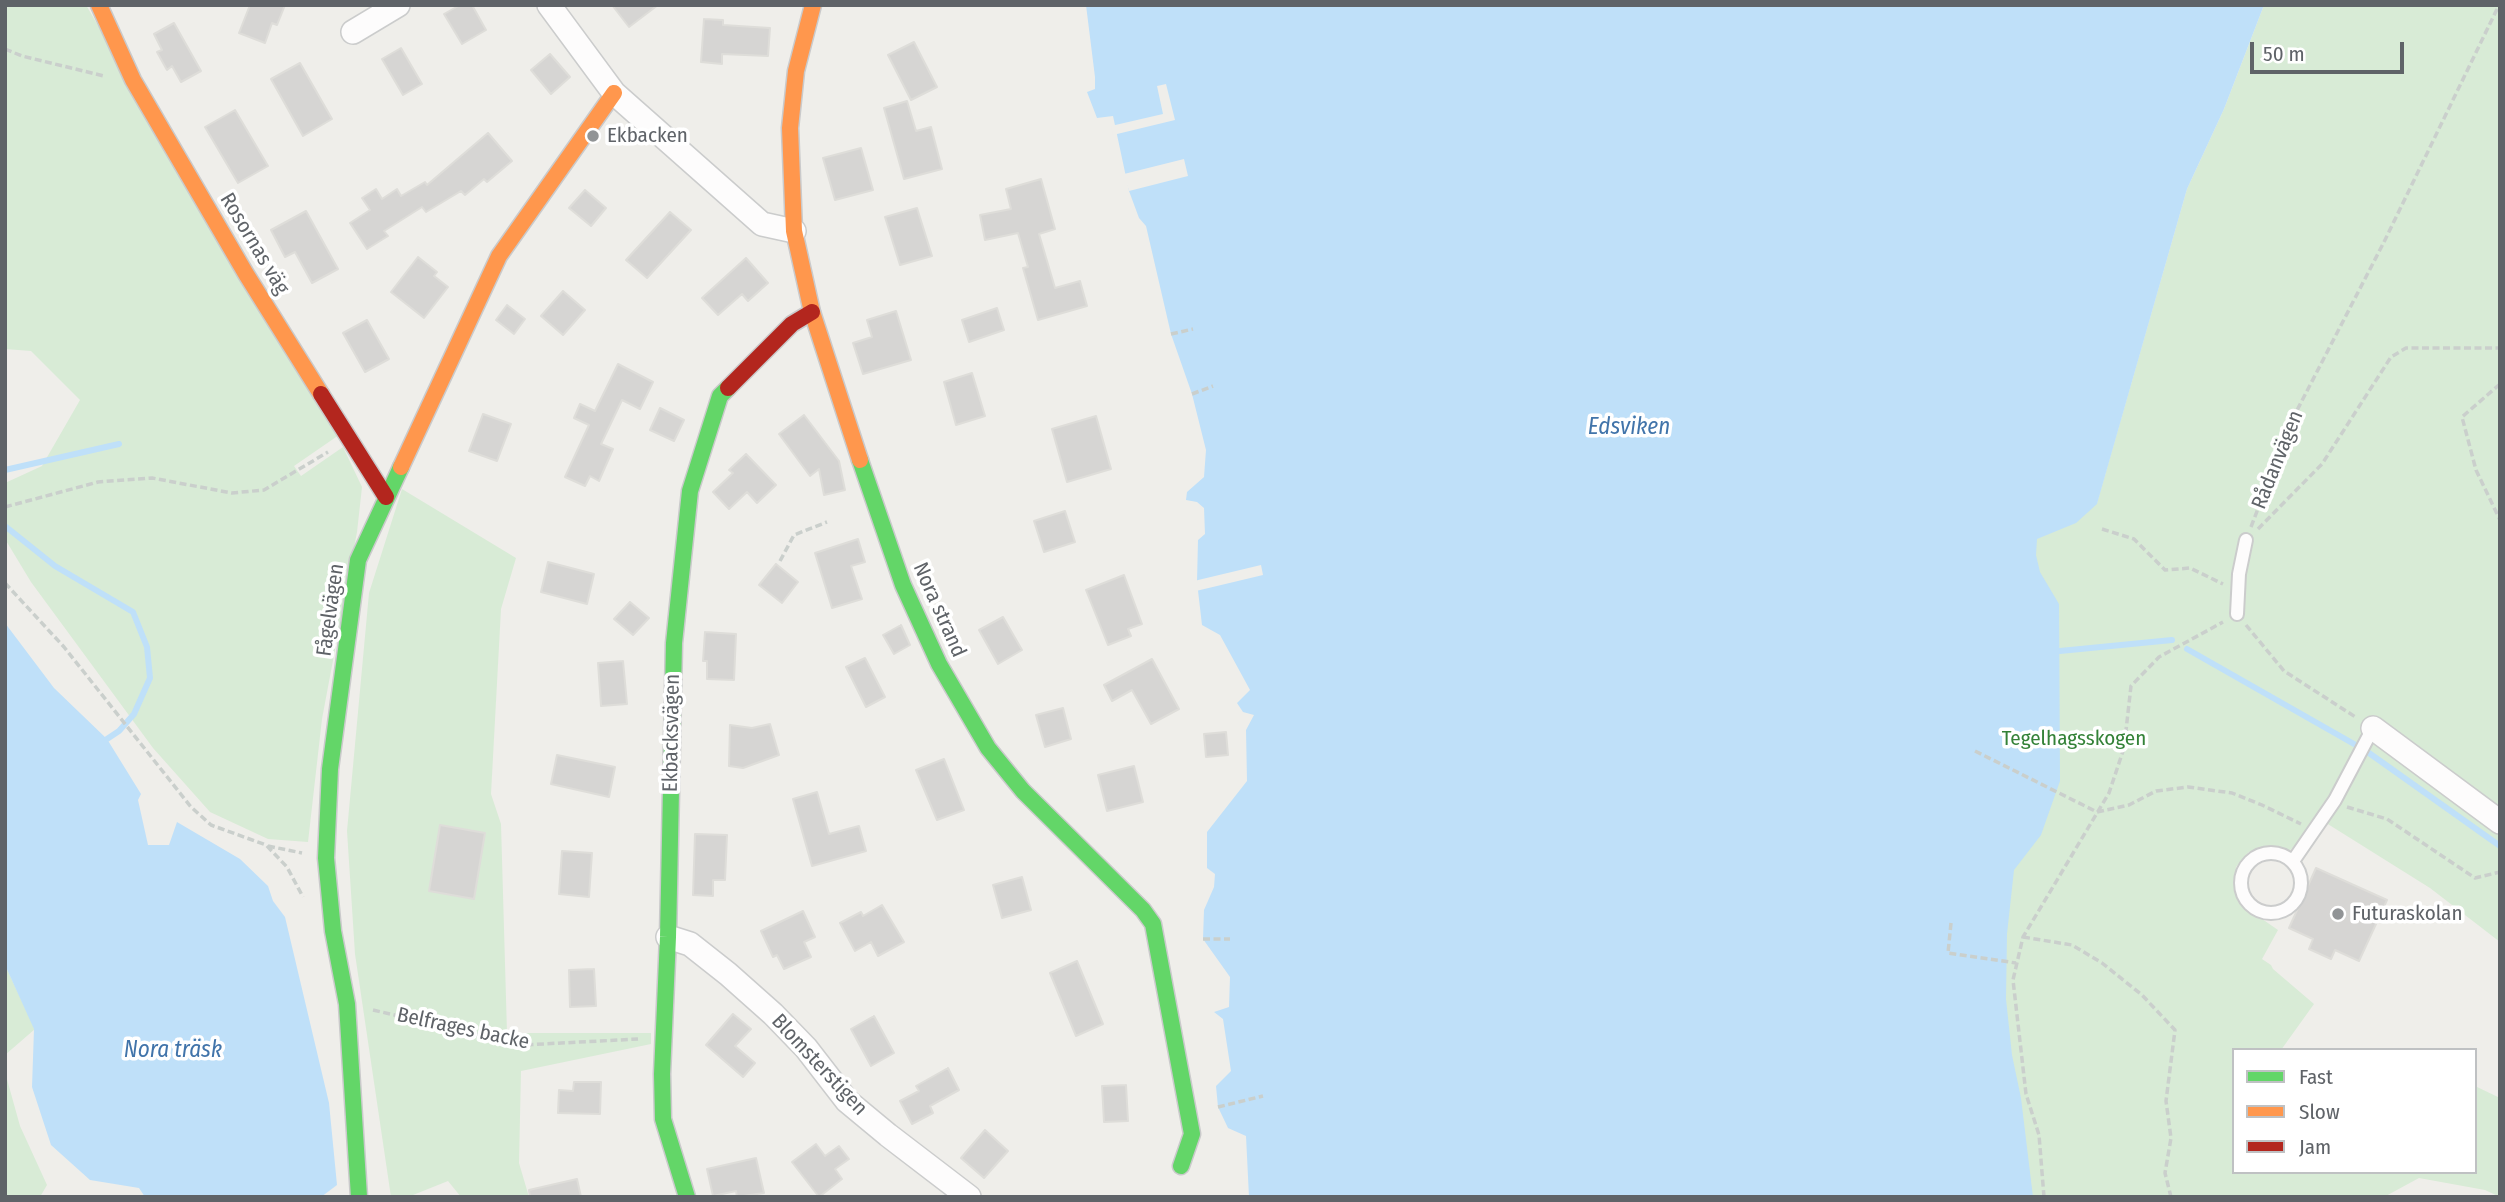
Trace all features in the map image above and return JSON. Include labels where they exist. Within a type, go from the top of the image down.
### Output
[{"type":"street","name":"Rosornas väg","points":[[99,5],[133,80],[246,274],[386,497]]},
{"type":"street","points":[[353,32],[398,5]]},
{"type":"street","points":[[549,5],[614,93],[762,225],[794,231]]},
{"type":"street","name":"Nora strand","points":[[813,5],[796,71],[790,128],[794,231],[812,312],[903,585],[939,664],[988,748],[1059,828],[1143,910],[1153,924],[1192,1134],[1181,1166]]},
{"type":"street","name":"Fågelvägen","points":[[359,1197],[347,1004],[333,931],[326,858],[330,769],[358,560],[499,256],[614,93]]},
{"type":"street","name":"Ekbacksvägen","points":[[687,1197],[663,1119],[663,1037],[668,937],[674,643],[690,491],[720,396],[792,324],[812,312]]},
{"type":"street","points":[[2373,729],[2500,822]]},
{"type":"street","name":"Blomsterstigen","points":[[668,937],[690,944],[727,974],[806,1048],[847,1101],[969,1197]]},
{"type":"lane","points":[[2237,614],[2239,574],[2246,540]]},
{"type":"lane","points":[[2293,861],[2333,803],[2373,729]]},
{"type":"lane","points":[[2270,852],[2281,854],[2293,861],[2302,881],[2296,901],[2285,911],[2275,914],[2254,909],[2242,892],[2241,878],[2244,868],[2260,854],[2270,852]]},
{"type":"path","name":"Rådanvägen","points":[[2246,540],[2292,420],[2384,243],[2499,5]]},
{"type":"path","points":[[5,49],[22,56],[108,77],[133,80]]},
{"type":"path","points":[[1171,334],[1193,329]]},
{"type":"path","points":[[2246,540],[2322,464],[2391,357],[2406,348],[2500,348]]},
{"type":"path","points":[[2500,384],[2462,417],[2476,470],[2500,520]]},
{"type":"path","points":[[1192,394],[1213,386]]},
{"type":"path","points":[[5,507],[98,482],[152,478],[232,493],[264,491],[352,441]]},
{"type":"path","points":[[780,561],[794,535],[827,522]]},
{"type":"path","points":[[2102,529],[2134,539],[2165,570],[2190,568],[2225,585],[2227,575]]},
{"type":"path","points":[[5,583],[64,647],[191,807],[211,825],[266,845],[326,858]]},
{"type":"path","points":[[2044,1197],[2039,1136],[2026,1094],[2012,980],[2023,937],[2109,793],[2124,748],[2131,686],[2159,657],[2237,614],[2284,671],[2373,729]]},
{"type":"path","points":[[1975,751],[2097,812],[2129,805],[2156,791],[2188,787],[2232,793],[2314,831]]},
{"type":"path","points":[[2333,803],[2387,819],[2475,878],[2500,872]]},
{"type":"path","points":[[266,845],[287,867],[303,898]]},
{"type":"path","points":[[1951,923],[1948,953],[2016,963]]},
{"type":"path","points":[[2023,937],[2072,945],[2102,963],[2142,995],[2175,1030],[2166,1101],[2171,1138],[2165,1173],[2171,1197]]},
{"type":"path","points":[[1203,939],[1230,939]]},
{"type":"path","name":"Belfrages backe","points":[[347,1004],[523,1045],[663,1037]]},
{"type":"path","points":[[1218,1107],[1263,1096]]},
{"type":"green space","points":[[5,5],[86,5],[339,435],[294,466],[301,476],[343,447],[362,487],[357,532],[322,719],[308,842],[268,839],[210,812],[153,748],[31,582],[5,539],[5,483],[42,466],[80,400],[31,351],[5,349]]},
{"type":"green space","name":"Tegelhagsskogen","points":[[2264,5],[2500,5],[2500,942],[2430,888],[2315,816],[2301,840],[2287,853],[2271,846],[2249,852],[2236,867],[2234,890],[2242,905],[2278,930],[2262,959],[2314,1004],[2282,1048],[2232,1048],[2232,1174],[2477,1174],[2477,1087],[2500,1098],[2500,1197],[2485,1190],[2419,1178],[2384,1197],[1846,1197],[1916,427],[2097,503],[2187,189],[2224,109]]},
{"type":"green space","points":[[402,489],[516,558],[501,609],[491,794],[501,824],[507,1033],[651,1033],[651,1044],[521,1071],[519,1163],[529,1197],[461,1197],[448,1181],[408,1197],[391,1197],[355,954],[347,831],[369,593]]},
{"type":"green space","points":[[5,965],[35,1029],[5,1055]]},
{"type":"green space","points":[[5,1072],[20,1126],[47,1185],[40,1197],[5,1197]]},
{"type":"water","name":"Edsviken","points":[[1086,5],[2264,5],[2224,109],[2187,189],[2097,504],[2076,523],[2037,539],[2036,555],[2040,572],[2059,604],[2060,781],[2041,835],[2014,870],[2007,934],[2006,999],[2033,1197],[1249,1197],[1246,1136],[1228,1128],[1218,1107],[1216,1086],[1231,1071],[1223,1019],[1214,1012],[1229,1007],[1230,977],[1203,939],[1204,910],[1214,887],[1215,874],[1207,868],[1207,832],[1247,781],[1246,730],[1254,715],[1243,712],[1237,703],[1250,690],[1220,635],[1202,625],[1197,582],[1198,540],[1205,534],[1204,508],[1197,502],[1186,500],[1187,492],[1204,477],[1206,450],[1192,394],[1171,334],[1146,226],[1139,218],[1129,191],[1113,116],[1097,118],[1087,92],[1095,89],[1095,77]]},
{"type":"water","name":"Nora träsk","points":[[5,623],[54,688],[107,739],[141,794],[138,800],[148,845],[169,845],[177,822],[240,859],[268,886],[273,901],[285,917],[329,1103],[337,1185],[321,1197],[145,1197],[139,1188],[90,1180],[51,1145],[32,1087],[34,1029],[5,965]]},
{"type":"pier","points":[[1166,84],[1175,120],[1113,135],[1111,126],[1163,114],[1157,86]]},
{"type":"pier","points":[[1184,159],[1188,176],[1129,191],[1124,174]]},
{"type":"pier","points":[[1261,565],[1263,575],[1196,591],[1194,581]]},
{"type":"building","points":[[250,5],[285,5],[277,25],[272,23],[265,43],[239,33]]},
{"type":"building","points":[[460,5],[472,5],[486,30],[462,44],[444,14]]},
{"type":"building","points":[[612,5],[658,5],[629,27]]},
{"type":"building","points":[[704,19],[723,20],[723,25],[770,28],[768,56],[722,54],[722,64],[701,62]]},
{"type":"building","points":[[174,23],[201,71],[181,82],[172,66],[167,70],[157,52],[162,50],[154,34]]},
{"type":"building","points":[[914,42],[937,87],[911,100],[888,55]]},
{"type":"building","points":[[401,48],[422,84],[403,95],[382,59]]},
{"type":"building","points":[[550,54],[570,77],[551,94],[531,70]]},
{"type":"building","points":[[300,63],[332,119],[303,136],[271,79]]},
{"type":"building","points":[[907,101],[916,131],[931,127],[942,169],[904,179],[884,108]]},
{"type":"building","points":[[235,110],[268,166],[238,183],[205,127]]},
{"type":"building","points":[[488,133],[512,161],[487,182],[484,179],[465,195],[461,191],[426,212],[422,207],[384,231],[388,236],[367,249],[350,223],[370,210],[362,198],[376,189],[382,199],[397,189],[401,196],[425,182],[427,185]]},
{"type":"building","points":[[861,148],[873,190],[835,200],[823,158]]},
{"type":"building","points":[[1041,179],[1055,229],[1039,234],[1055,288],[1080,281],[1087,306],[1038,320],[1023,268],[1028,267],[1018,233],[985,240],[980,215],[1011,209],[1006,189]]},
{"type":"building","points":[[585,190],[606,208],[591,226],[569,208]]},
{"type":"building","points":[[917,208],[932,256],[900,265],[885,217]]},
{"type":"building","points":[[306,211],[338,269],[312,283],[295,252],[285,257],[271,230]]},
{"type":"building","points":[[670,212],[691,230],[647,278],[626,260]]},
{"type":"building","points":[[418,257],[437,272],[434,276],[448,287],[424,318],[391,292]]},
{"type":"building","points":[[746,258],[768,283],[748,301],[742,294],[718,315],[702,298]]},
{"type":"building","points":[[563,291],[585,310],[563,335],[541,316]]},
{"type":"building","points":[[507,305],[525,319],[514,334],[496,320]]},
{"type":"building","points":[[997,308],[1004,330],[969,342],[962,320]]},
{"type":"building","points":[[896,311],[911,360],[863,374],[853,343],[872,337],[867,320]]},
{"type":"building","points":[[367,320],[389,359],[365,372],[343,333]]},
{"type":"building","points":[[618,364],[653,382],[640,409],[622,400],[601,444],[613,449],[599,481],[590,476],[585,486],[565,477],[589,425],[574,418],[580,404],[595,411]]},
{"type":"building","points":[[972,373],[985,416],[956,425],[944,382]]},
{"type":"building","points":[[660,408],[684,420],[674,441],[650,430]]},
{"type":"building","points":[[483,414],[511,424],[497,461],[469,451]]},
{"type":"building","points":[[804,415],[839,461],[845,490],[824,495],[819,469],[810,476],[779,434]]},
{"type":"building","points":[[1096,416],[1111,469],[1067,482],[1052,429]]},
{"type":"building","points":[[746,454],[776,485],[757,503],[747,492],[729,509],[713,492],[733,473],[729,470]]},
{"type":"building","points":[[1065,511],[1075,542],[1044,552],[1034,521]]},
{"type":"building","points":[[858,539],[865,562],[851,566],[862,599],[832,608],[815,553]]},
{"type":"building","points":[[548,562],[594,574],[587,604],[541,592]]},
{"type":"building","points":[[776,564],[798,582],[782,603],[759,585]]},
{"type":"building","points":[[1124,575],[1142,624],[1128,629],[1131,636],[1108,645],[1086,590]]},
{"type":"building","points":[[630,602],[649,618],[633,635],[614,619]]},
{"type":"building","points":[[1003,617],[1022,650],[998,664],[979,630]]},
{"type":"building","points":[[901,625],[910,645],[894,654],[883,635]]},
{"type":"building","points":[[705,632],[736,634],[734,680],[707,679],[707,661],[703,661]]},
{"type":"building","points":[[865,658],[885,697],[866,707],[846,667]]},
{"type":"building","points":[[1152,659],[1179,709],[1151,724],[1132,690],[1112,701],[1104,685]]},
{"type":"building","points":[[623,661],[627,704],[601,706],[598,663]]},
{"type":"building","points":[[1063,708],[1071,739],[1045,747],[1036,715]]},
{"type":"building","points":[[770,724],[779,755],[743,768],[729,766],[730,725],[752,728]]},
{"type":"building","points":[[1226,732],[1228,755],[1206,757],[1204,734]]},
{"type":"building","points":[[557,755],[615,767],[609,797],[551,784]]},
{"type":"building","points":[[944,759],[964,810],[937,820],[916,770]]},
{"type":"building","points":[[1134,766],[1143,802],[1107,811],[1098,775]]},
{"type":"building","points":[[817,792],[829,834],[859,826],[866,851],[812,866],[793,799]]},
{"type":"building","points":[[440,825],[485,833],[474,899],[429,891]]},
{"type":"building","points":[[695,834],[727,835],[725,880],[713,880],[713,896],[693,895]]},
{"type":"building","points":[[562,851],[592,853],[589,897],[559,894]]},
{"type":"building","name":"Futuraskolan","points":[[2316,868],[2387,900],[2359,961],[2335,950],[2331,959],[2309,949],[2313,939],[2289,928]]},
{"type":"building","points":[[1022,877],[1031,910],[1002,918],[993,885]]},
{"type":"building","points":[[882,905],[904,942],[878,956],[871,942],[855,951],[840,923],[861,912],[863,916]]},
{"type":"building","points":[[803,911],[815,937],[804,942],[811,957],[784,969],[777,955],[773,957],[761,931]]},
{"type":"building","points":[[1077,961],[1103,1024],[1076,1036],[1050,973]]},
{"type":"building","points":[[594,969],[596,1006],[570,1007],[569,970]]},
{"type":"building","points":[[733,1014],[751,1029],[735,1046],[755,1063],[743,1077],[706,1045]]},
{"type":"building","points":[[874,1016],[894,1053],[871,1066],[851,1029]]},
{"type":"building","points":[[948,1068],[959,1090],[930,1106],[933,1113],[912,1124],[900,1101],[919,1091],[916,1086]]},
{"type":"building","points":[[574,1082],[601,1082],[600,1114],[558,1113],[559,1090],[573,1091]]},
{"type":"building","points":[[1126,1085],[1128,1121],[1104,1122],[1102,1086]]},
{"type":"building","points":[[985,1130],[1008,1151],[984,1178],[961,1158]]},
{"type":"building","points":[[816,1144],[825,1156],[839,1146],[849,1159],[835,1169],[842,1179],[819,1197],[792,1162]]},
{"type":"building","points":[[756,1158],[764,1193],[737,1197],[736,1191],[713,1196],[707,1169]]},
{"type":"building","points":[[577,1179],[581,1197],[530,1197],[529,1190]]},
{"type":"waterway","points":[[5,470],[119,444]]},
{"type":"waterway","points":[[5,526],[55,566],[133,612],[147,647],[150,678],[134,714],[119,731],[107,739]]},
{"type":"waterway","points":[[2060,651],[2172,640]]},
{"type":"waterway","points":[[2187,649],[2354,744]]},
{"type":"waterway","points":[[2369,753],[2500,846]]},
{"type":"traffic: fast","points":[[687,1197],[663,1119],[674,643],[690,491],[720,396],[728,388]]},
{"type":"traffic: fast","points":[[860,460],[903,585],[939,664],[988,748],[1023,791],[1143,910],[1153,924],[1192,1134],[1181,1166]]},
{"type":"traffic: fast","points":[[359,1197],[347,1004],[333,931],[326,858],[330,769],[358,560],[401,467]]},
{"type":"traffic: slow","points":[[99,5],[133,80],[246,274],[321,394]]},
{"type":"traffic: slow","points":[[813,5],[796,71],[790,128],[794,231],[812,312],[860,460]]},
{"type":"traffic: slow","points":[[401,467],[499,256],[614,93]]},
{"type":"traffic: jam","points":[[728,388],[792,324],[812,312]]},
{"type":"traffic: jam","points":[[321,394],[386,497]]},
{"type":"place","name":"Ekbacken","points":[[593,136]]},
{"type":"place","name":"Futuraskolan","points":[[2338,914]]}]
